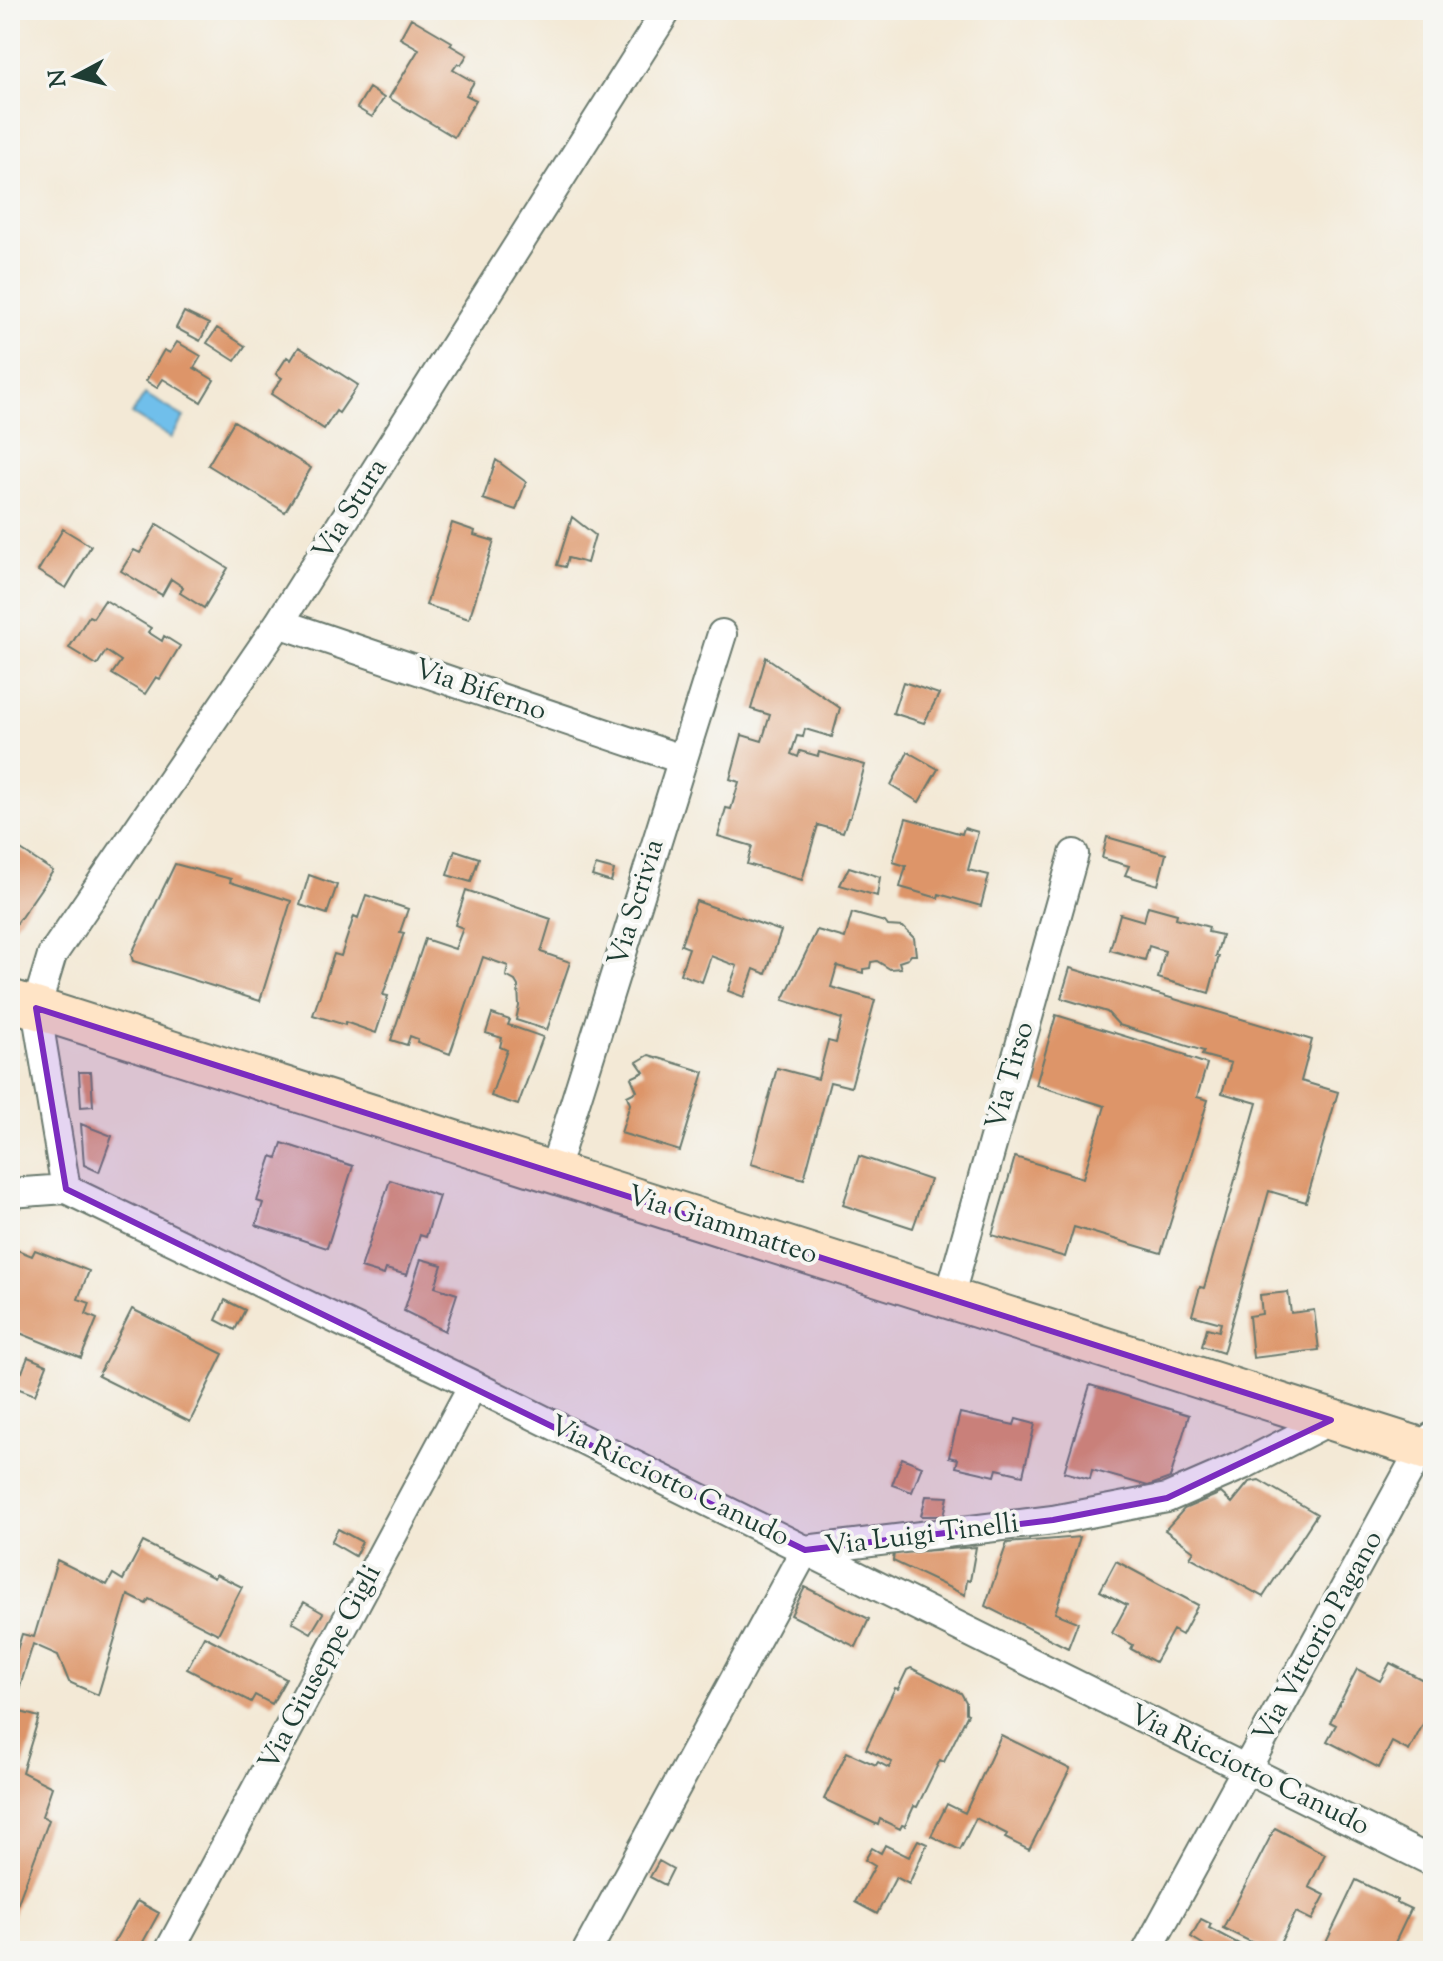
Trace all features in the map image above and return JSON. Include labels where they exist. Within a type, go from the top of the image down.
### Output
[{"type":"street","name":"Via Stura","points":[[23,1004],[52,955],[279,623],[667,10]]},
{"type":"street","name":"Via Biferno","points":[[279,623],[681,759]]},
{"type":"street","name":"Via Scrivia","points":[[553,1173],[722,634]]},
{"type":"street","name":"Via Tirso","points":[[949,1298],[1074,854]]},
{"type":"street","name":"Via Giammatteo","points":[[23,1004],[1331,1420],[1429,1446]]},
{"type":"street","points":[[10,1193],[66,1189],[23,1004]]},
{"type":"street","name":"Via Ricciotto Canudo","points":[[66,1189],[473,1385],[1433,1862]]},
{"type":"street","name":"Via Giuseppe Gigli","points":[[169,1951],[473,1385]]},
{"type":"street","name":"Via Luigi Tinelli","points":[[587,1951],[805,1550],[1053,1520],[1167,1498],[1243,1465],[1331,1420]]},
{"type":"street","name":"Via Vittorio Pagano","points":[[1147,1951],[1429,1446]]},
{"type":"highlighted area","points":[[36,1008],[1331,1420],[1167,1498],[1053,1520],[805,1550],[66,1189]]},
{"type":"water","points":[[145,394],[184,417],[171,438],[132,414]]},
{"type":"building","points":[[411,18],[452,42],[450,45],[467,55],[461,65],[458,63],[453,70],[474,82],[466,95],[476,100],[454,137],[389,98],[419,49],[400,38]]},
{"type":"building","points":[[369,88],[384,98],[372,117],[357,108]]},
{"type":"building","points":[[184,312],[209,324],[200,341],[176,328]]},
{"type":"building","points":[[217,328],[245,346],[235,361],[207,343]]},
{"type":"building","points":[[177,342],[201,356],[194,368],[214,380],[201,402],[163,379],[157,388],[146,381],[164,350],[170,353]]},
{"type":"building","points":[[299,347],[358,385],[324,429],[271,394],[282,378],[276,374],[287,357],[291,360]]},
{"type":"building","points":[[234,421],[311,468],[285,512],[208,465]]},
{"type":"building","points":[[496,460],[526,482],[516,510],[483,499]]},
{"type":"building","points":[[572,517],[595,535],[587,563],[568,558],[565,567],[557,565]]},
{"type":"building","points":[[452,523],[494,541],[469,619],[426,605]]},
{"type":"building","points":[[157,524],[228,568],[204,608],[180,593],[183,587],[171,579],[162,595],[121,571],[134,550],[140,553]]},
{"type":"building","points":[[63,529],[91,546],[66,588],[38,571]]},
{"type":"building","points":[[105,600],[151,628],[148,632],[162,641],[164,636],[180,646],[160,679],[156,677],[145,694],[112,674],[121,661],[106,651],[97,665],[69,648],[89,616],[93,618]]},
{"type":"building","points":[[766,657],[840,708],[832,737],[805,729],[803,737],[797,736],[791,754],[798,757],[800,751],[818,756],[819,752],[865,765],[843,832],[818,825],[802,880],[747,864],[752,846],[718,836],[726,808],[731,809],[739,782],[730,779],[742,735],[762,741],[770,715],[751,709]]},
{"type":"building","points":[[903,682],[939,694],[924,723],[893,713]]},
{"type":"building","points":[[908,752],[938,769],[919,802],[891,785]]},
{"type":"building","points":[[906,818],[962,834],[964,828],[978,832],[968,870],[989,875],[981,906],[900,887],[906,866],[893,862]]},
{"type":"building","points":[[1107,837],[1166,854],[1158,885],[1125,875],[1129,866],[1102,858]]},
{"type":"building","points":[[10,843],[53,871],[15,926],[10,928]]},
{"type":"building","points":[[455,850],[479,858],[471,882],[447,875]]},
{"type":"building","points":[[175,864],[231,879],[230,882],[291,901],[260,1001],[133,961],[131,955]]},
{"type":"building","points":[[596,865],[614,870],[611,882],[592,876]]},
{"type":"building","points":[[849,867],[880,877],[877,896],[840,885]]},
{"type":"building","points":[[309,875],[337,885],[327,914],[300,905]]},
{"type":"building","points":[[466,890],[551,919],[541,952],[570,962],[547,1030],[516,1020],[518,986],[506,976],[508,966],[483,957],[450,1054],[417,1042],[418,1039],[410,1036],[407,1045],[391,1040],[425,939],[455,949],[463,928],[455,925]]},
{"type":"building","points":[[366,895],[408,909],[400,932],[404,933],[383,995],[388,996],[376,1033],[313,1015],[334,954],[341,956],[354,916],[358,918]]},
{"type":"building","points":[[696,901],[781,931],[766,974],[754,969],[744,997],[728,991],[737,966],[711,956],[702,982],[680,974],[689,948],[681,945]]},
{"type":"building","points":[[1148,906],[1177,914],[1176,918],[1209,927],[1208,932],[1222,935],[1209,993],[1158,978],[1165,951],[1149,946],[1145,960],[1110,950],[1120,914],[1144,921]]},
{"type":"building","points":[[852,913],[885,922],[888,926],[903,927],[914,938],[916,955],[899,962],[901,968],[890,969],[877,961],[871,962],[870,968],[863,969],[863,973],[837,966],[831,987],[875,1000],[851,1087],[830,1082],[804,1179],[751,1164],[777,1068],[818,1079],[828,1041],[836,1043],[842,1019],[783,1000],[817,930],[845,938]]},
{"type":"building","points":[[1070,968],[1312,1040],[1301,1081],[1338,1092],[1306,1202],[1269,1191],[1223,1353],[1202,1346],[1207,1328],[1219,1331],[1221,1323],[1192,1315],[1200,1287],[1204,1288],[1257,1103],[1222,1093],[1231,1063],[1202,1055],[1204,1051],[1119,1025],[1107,1012],[1061,998]]},
{"type":"building","points":[[492,1014],[510,1020],[508,1025],[543,1037],[518,1105],[491,1096],[507,1050],[500,1047],[502,1038],[486,1033]]},
{"type":"building","points":[[1056,1015],[1207,1064],[1197,1097],[1208,1100],[1161,1253],[1074,1227],[1065,1257],[992,1235],[1015,1157],[1083,1178],[1105,1106],[1036,1085]]},
{"type":"building","points":[[649,1055],[704,1072],[680,1151],[621,1133],[630,1104],[627,1096],[637,1091],[631,1078],[644,1072],[637,1062]]},
{"type":"building","points":[[79,1072],[91,1072],[93,1106],[81,1107]]},
{"type":"building","points":[[81,1124],[112,1136],[99,1172],[84,1165]]},
{"type":"building","points":[[282,1143],[353,1166],[327,1248],[256,1225],[263,1203],[257,1201],[272,1156],[277,1158]]},
{"type":"building","points":[[859,1156],[930,1180],[913,1228],[843,1205]]},
{"type":"building","points":[[390,1180],[439,1196],[426,1237],[420,1235],[407,1275],[386,1269],[384,1275],[361,1268]]},
{"type":"building","points":[[10,1247],[32,1256],[35,1250],[89,1271],[78,1299],[90,1303],[86,1314],[97,1319],[81,1358],[10,1329]]},
{"type":"building","points":[[421,1259],[442,1265],[435,1287],[457,1294],[445,1331],[404,1311]]},
{"type":"building","points":[[1288,1292],[1291,1313],[1314,1310],[1319,1350],[1253,1358],[1249,1316],[1262,1314],[1260,1295]]},
{"type":"building","points":[[225,1300],[245,1310],[235,1330],[216,1320]]},
{"type":"building","points":[[132,1309],[223,1354],[190,1422],[98,1376]]},
{"type":"building","points":[[28,1357],[47,1365],[35,1395],[17,1388],[14,1399],[10,1398],[10,1369],[22,1372]]},
{"type":"building","points":[[1090,1385],[1189,1415],[1170,1478],[1148,1486],[1092,1470],[1090,1479],[1064,1472]]},
{"type":"building","points":[[960,1413],[1014,1425],[1016,1419],[1035,1424],[1023,1475],[997,1469],[995,1476],[956,1467],[958,1459],[949,1457]]},
{"type":"building","points":[[902,1458],[922,1466],[912,1492],[892,1485]]},
{"type":"building","points":[[1259,1480],[1317,1514],[1263,1597],[1190,1557],[1194,1551],[1165,1530],[1184,1509],[1221,1493],[1232,1503],[1249,1482]]},
{"type":"building","points":[[926,1496],[948,1497],[944,1516],[921,1516]]},
{"type":"building","points":[[338,1529],[362,1542],[355,1556],[331,1542]]},
{"type":"building","points":[[1080,1537],[1055,1613],[1078,1622],[1068,1648],[985,1606],[1007,1543]]},
{"type":"building","points":[[143,1542],[214,1578],[216,1574],[242,1587],[218,1634],[149,1599],[146,1604],[128,1595],[98,1695],[69,1682],[58,1655],[33,1644],[14,1706],[10,1705],[10,1658],[14,1660],[22,1634],[34,1637],[57,1560],[107,1585],[113,1574],[123,1580]]},
{"type":"building","points":[[976,1547],[965,1595],[893,1561],[894,1553]]},
{"type":"building","points":[[1116,1561],[1198,1605],[1182,1635],[1173,1630],[1155,1662],[1131,1649],[1133,1645],[1112,1633],[1127,1605],[1100,1591]]},
{"type":"building","points":[[805,1587],[869,1619],[856,1647],[791,1615]]},
{"type":"building","points":[[304,1602],[323,1613],[311,1633],[292,1622]]},
{"type":"building","points":[[204,1636],[286,1679],[272,1704],[255,1695],[251,1702],[187,1669]]},
{"type":"building","points":[[1390,1663],[1433,1685],[1425,1705],[1431,1709],[1409,1751],[1392,1742],[1379,1768],[1327,1741],[1336,1725],[1330,1722],[1357,1669],[1380,1681]]},
{"type":"building","points":[[911,1668],[961,1693],[968,1714],[944,1762],[940,1760],[917,1807],[914,1806],[905,1826],[902,1825],[900,1829],[880,1819],[878,1825],[824,1799],[847,1752],[889,1768],[892,1762],[866,1749],[895,1688],[898,1689]]},
{"type":"building","points":[[13,1710],[39,1717],[22,1772],[52,1787],[42,1816],[49,1820],[10,1924],[10,1721]]},
{"type":"building","points":[[1001,1735],[1070,1769],[1029,1850],[976,1818],[960,1850],[931,1836],[947,1804],[965,1813]]},
{"type":"building","points":[[1275,1828],[1325,1854],[1309,1887],[1325,1895],[1312,1920],[1296,1912],[1276,1951],[1269,1951],[1223,1928]]},
{"type":"building","points":[[918,1840],[927,1844],[909,1884],[896,1877],[877,1914],[855,1902],[875,1866],[865,1860],[872,1848],[881,1853],[885,1845],[909,1857]]},
{"type":"building","points":[[659,1861],[673,1869],[665,1885],[650,1877]]},
{"type":"building","points":[[1356,1880],[1411,1909],[1391,1951],[1322,1951]]},
{"type":"building","points":[[137,1901],[159,1913],[138,1951],[109,1951]]},
{"type":"building","points":[[1201,1919],[1211,1924],[1209,1928],[1252,1951],[1214,1951],[1191,1937]]}]
